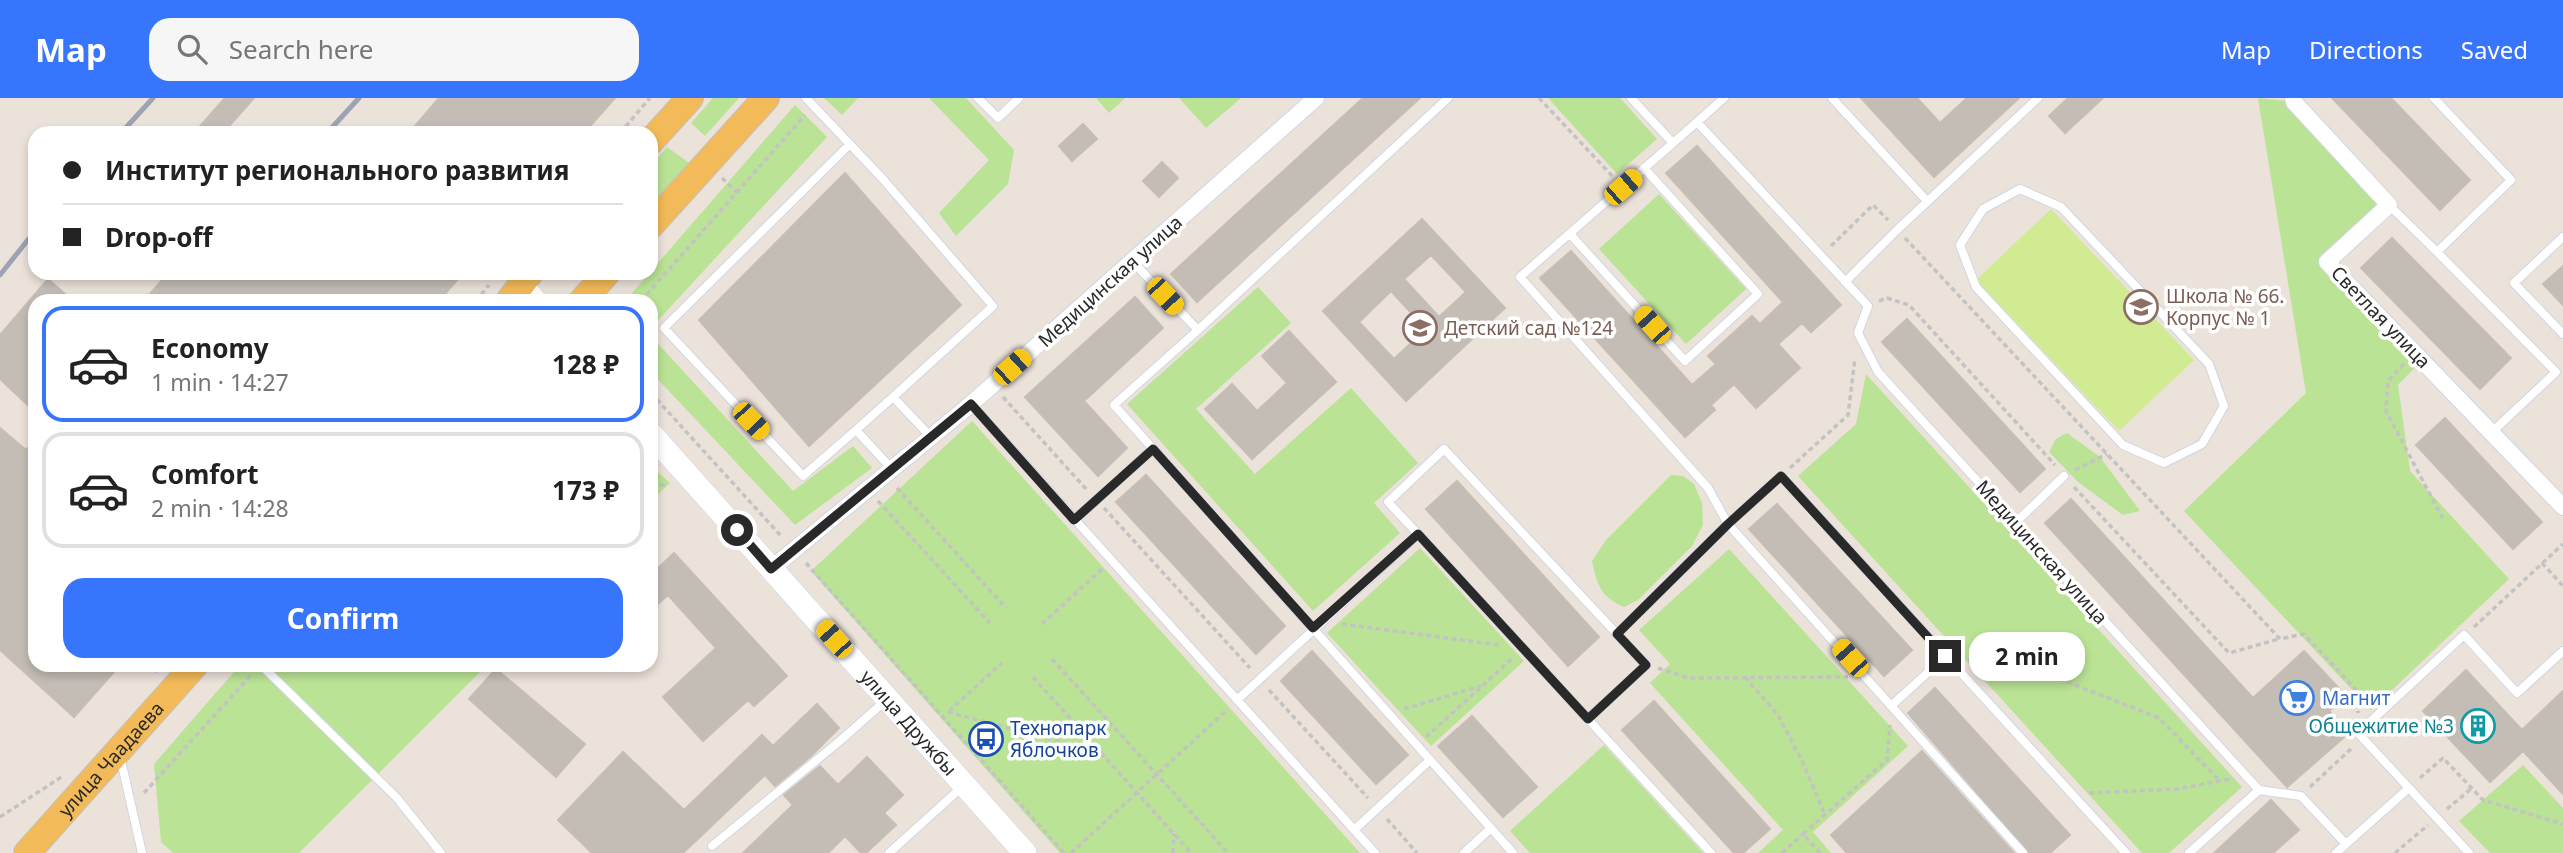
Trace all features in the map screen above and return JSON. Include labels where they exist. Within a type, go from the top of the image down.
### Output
[{"type":"main road","points":[[658,133],[690,98]]},
{"type":"main road","points":[[658,217],[766,98]]},
{"type":"main road","points":[[588,294],[601,280]]},
{"type":"main road","name":"улица Дружбы","points":[[658,442],[1025,853]]},
{"type":"main road","name":"улица Чаадаева","points":[[27,853],[189,672]]},
{"type":"street","name":"Медицинская улица","points":[[771,569],[971,404],[1316,98]]},
{"type":"street","points":[[2293,98],[2389,205]]},
{"type":"street","name":"Светлая улица","points":[[2389,205],[2327,262],[2560,498]]},
{"type":"lane","points":[[806,98],[850,144],[993,306],[803,476],[664,328],[850,144]]},
{"type":"lane","points":[[978,98],[998,118],[1019,98]]},
{"type":"lane","points":[[1448,98],[1114,405],[1513,853]]},
{"type":"lane","points":[[1631,98],[1673,143]]},
{"type":"lane","points":[[1724,98],[1520,277],[1708,488],[1728,524],[2023,853]]},
{"type":"lane","points":[[1832,98],[1927,201]]},
{"type":"lane","points":[[1845,282],[2038,98]]},
{"type":"lane","points":[[2434,98],[2511,180],[2437,252]]},
{"type":"lane","points":[[1697,121],[1868,306],[1858,332]]},
{"type":"lane","points":[[1570,234],[1685,361],[1758,294],[1644,168]]},
{"type":"lane","points":[[2020,189],[2061,207],[2208,364],[2224,406],[2203,444],[2164,463],[2123,444],[1976,287],[1960,246],[1983,209],[2020,189]]},
{"type":"lane","points":[[2389,205],[2556,372]]},
{"type":"lane","points":[[2563,237],[2514,283],[2563,334]]},
{"type":"lane","points":[[1132,261],[1198,330]]},
{"type":"lane","name":"Медицинская улица","points":[[1858,332],[1878,372],[2259,790]]},
{"type":"lane","points":[[2492,432],[2563,365]]},
{"type":"lane","points":[[893,397],[931,437]]},
{"type":"lane","points":[[971,404],[1375,853]]},
{"type":"lane","points":[[856,430],[888,472]]},
{"type":"lane","points":[[1074,520],[1153,449]]},
{"type":"lane","points":[[1588,719],[1646,665],[1444,449],[1388,502],[1711,853]]},
{"type":"lane","points":[[1617,634],[1728,524],[1781,476],[2126,853]]},
{"type":"lane","points":[[2015,523],[2064,476]]},
{"type":"lane","points":[[1237,700],[1418,534]]},
{"type":"lane","points":[[2469,853],[2361,736],[2465,635],[2517,693],[2563,651]]},
{"type":"lane","points":[[1892,705],[1945,656]]},
{"type":"lane","points":[[268,672],[397,798],[441,853]]},
{"type":"lane","points":[[712,846],[887,699]]},
{"type":"lane","points":[[119,749],[142,853]]},
{"type":"lane","points":[[1354,830],[1430,760]]},
{"type":"lane","points":[[889,853],[965,785]]},
{"type":"lane","points":[[2336,853],[2409,788]]},
{"type":"lane","points":[[2189,853],[2259,790],[2301,796],[2346,844]]},
{"type":"lane","points":[[1464,853],[1491,828]]},
{"type":"path","points":[[626,126],[650,98]]},
{"type":"path","points":[[1539,98],[1623,187]]},
{"type":"path","points":[[647,294],[814,106]]},
{"type":"path","points":[[1820,256],[1873,205],[2280,639],[2304,634],[2358,692],[2361,736],[2301,796]]},
{"type":"path","points":[[498,294],[517,288]]},
{"type":"path","points":[[1781,476],[1848,415],[1858,332]]},
{"type":"path","points":[[2414,352],[2388,381],[2386,411],[2443,519]]},
{"type":"path","points":[[992,385],[1417,853]]},
{"type":"path","points":[[658,401],[1064,853]]},
{"type":"path","points":[[2064,476],[2107,454]]},
{"type":"path","points":[[888,472],[1006,608]]},
{"type":"path","points":[[658,485],[669,485]]},
{"type":"path","points":[[867,489],[990,624]]},
{"type":"path","points":[[2465,635],[2563,544]]},
{"type":"path","points":[[1042,624],[1111,561]]},
{"type":"path","points":[[2542,563],[2563,586]]},
{"type":"path","points":[[1321,621],[1523,648]]},
{"type":"path","points":[[1417,746],[1523,648]]},
{"type":"path","points":[[1945,656],[2037,670],[2160,718],[2220,781]]},
{"type":"path","points":[[1052,659],[1228,853]]},
{"type":"path","points":[[943,716],[1002,663]]},
{"type":"path","points":[[1646,665],[1688,678],[1867,677]]},
{"type":"path","points":[[131,806],[255,672]]},
{"type":"path","points":[[1033,677],[1191,853]]},
{"type":"path","points":[[1745,677],[1778,715],[1803,763],[1825,815]]},
{"type":"path","points":[[1389,714],[1483,685]]},
{"type":"path","points":[[1071,853],[1237,700]]},
{"type":"path","points":[[1782,853],[1887,760],[1892,705]]},
{"type":"path","points":[[948,712],[1100,752]]},
{"type":"path","points":[[2409,788],[2444,758],[2483,800],[2563,824]]},
{"type":"path","points":[[0,817],[66,774]]},
{"type":"path","points":[[2072,794],[2177,789],[2246,775]]},
{"type":"path","points":[[1173,853],[1174,834]]},
{"type":"path","points":[[1803,834],[1820,853]]},
{"type":"green space","points":[[713,98],[739,98],[705,136],[691,123]]},
{"type":"green space","points":[[824,98],[858,98],[842,115]]},
{"type":"green space","points":[[929,98],[966,98],[1014,150],[1008,184],[956,236],[939,213],[989,160]]},
{"type":"green space","points":[[1096,98],[1125,98],[1109,113]]},
{"type":"green space","points":[[1179,98],[1241,98],[1206,128]]},
{"type":"green space","points":[[1548,98],[1620,98],[1657,139],[1617,174]]},
{"type":"green space","points":[[2258,98],[2294,102],[2389,205],[2327,262],[2422,360],[2398,385],[2410,471],[2509,579],[2371,710],[2184,511],[2306,393]]},
{"type":"green space","points":[[795,105],[827,137],[658,320],[658,294],[631,294],[643,280],[658,280],[658,263]]},
{"type":"green space","points":[[667,147],[689,163],[658,197],[658,158]]},
{"type":"green space","points":[[1659,194],[1746,289],[1686,344],[1599,249]]},
{"type":"green space","points":[[2051,209],[2194,360],[2119,431],[1976,280]]},
{"type":"green space","points":[[1258,287],[1291,323],[1196,409],[1255,474],[1351,388],[1418,463],[1374,503],[1400,533],[1313,611],[1127,404]]},
{"type":"green space","points":[[658,344],[793,491],[853,446],[872,468],[795,525],[658,379]]},
{"type":"green space","points":[[1866,374],[2242,787],[2169,853],[2142,853],[1798,476],[1856,424]]},
{"type":"green space","points":[[972,421],[1360,853],[1060,853],[811,571]]},
{"type":"green space","points":[[2067,433],[2100,457],[2140,511],[2123,515],[2078,482],[2049,452],[2056,439]]},
{"type":"green space","points":[[658,472],[670,483],[658,494]]},
{"type":"green space","points":[[1671,475],[1683,476],[1694,484],[1702,503],[1703,525],[1692,546],[1638,600],[1624,607],[1610,599],[1601,589],[1592,561],[1606,540]]},
{"type":"green space","points":[[1420,548],[1524,661],[1431,746],[1327,633]]},
{"type":"green space","points":[[1729,549],[1908,746],[1813,832],[1831,853],[1758,853],[1783,830],[1650,683],[1670,664],[1639,630]]},
{"type":"green space","points":[[234,672],[480,672],[299,853],[173,853],[161,842],[154,764]]},
{"type":"green space","points":[[1604,745],[1703,853],[1530,853],[1510,831]]},
{"type":"green space","points":[[2523,765],[2563,808],[2563,853],[2490,853],[2459,821]]},
{"type":"building","points":[[225,98],[254,98],[229,126],[200,126]]},
{"type":"building","points":[[439,98],[615,98],[590,126],[415,126]]},
{"type":"building","points":[[1363,98],[1420,98],[1197,302],[1171,274]]},
{"type":"building","points":[[1861,98],[1917,98],[1940,123],[1967,98],[2019,98],[1934,177]]},
{"type":"building","points":[[2068,98],[2103,98],[2065,133],[2049,116]]},
{"type":"building","points":[[2332,98],[2391,98],[2470,180],[2440,210]]},
{"type":"building","points":[[1083,124],[1097,139],[1072,161],[1059,146]]},
{"type":"building","points":[[1697,146],[1841,305],[1811,332],[1802,323],[1778,344],[1800,368],[1756,408],[1734,384],[1711,405],[1715,410],[1685,437],[1540,278],[1571,251],[1692,385],[1716,364],[1708,356],[1752,316],[1760,324],[1783,302],[1666,173]]},
{"type":"building","points":[[1162,162],[1178,178],[1159,197],[1143,181]]},
{"type":"building","points":[[845,173],[961,305],[809,446],[699,320]]},
{"type":"building","points":[[1422,219],[1505,308],[1406,401],[1323,311]],"holes":[[[1431,255],[1466,292],[1439,317],[1404,279]],[[1391,291],[1426,329],[1394,359],[1359,322]]]},
{"type":"building","points":[[2392,238],[2511,358],[2480,389],[2361,268]]},
{"type":"building","points":[[2563,266],[2563,305],[2543,284]]},
{"type":"building","points":[[49,280],[65,294],[35,294]]},
{"type":"building","points":[[162,280],[457,280],[445,294],[150,294]]},
{"type":"building","points":[[1135,297],[1163,328],[1084,401],[1127,448],[1098,476],[1025,397]]},
{"type":"building","points":[[28,302],[28,405],[0,379],[0,335]]},
{"type":"building","points":[[1907,319],[2045,469],[2020,492],[1882,342]]},
{"type":"building","points":[[1289,331],[1336,382],[1252,459],[1205,409],[1232,384],[1257,411],[1287,383],[1262,356]]},
{"type":"building","points":[[2445,418],[2542,522],[2513,549],[2416,445]]},
{"type":"building","points":[[0,428],[26,450],[28,448],[28,672],[114,672],[74,717],[0,650]]},
{"type":"building","points":[[1146,475],[1285,626],[1256,654],[1116,502]]},
{"type":"building","points":[[1457,481],[1599,637],[1568,666],[1426,509]]},
{"type":"building","points":[[2071,499],[2253,698],[2304,651],[2346,696],[2329,711],[2349,733],[2287,787],[2045,523]]},
{"type":"building","points":[[1777,504],[1912,650],[1884,676],[1749,529]]},
{"type":"building","points":[[674,553],[787,676],[754,706],[748,700],[703,741],[663,697],[716,648],[668,595],[658,604],[658,568]]},
{"type":"building","points":[[1312,651],[1408,755],[1376,784],[1281,681]]},
{"type":"building","name":"Общежитие №3","points":[[2466,670],[2522,730],[2563,691],[2563,794],[2523,751],[2490,782],[2423,711]]},
{"type":"building","points":[[493,672],[500,672],[585,744],[556,777],[469,699]]},
{"type":"building","points":[[1935,688],[2070,835],[2050,853],[2029,853],[1908,713]]},
{"type":"building","points":[[1654,701],[1770,829],[1743,853],[1734,853],[1622,730]]},
{"type":"building","points":[[817,704],[839,728],[775,786],[765,775],[683,853],[592,853],[558,820],[623,752],[684,810],[762,735],[773,746]]},
{"type":"building","points":[[1472,716],[1537,787],[1503,817],[1438,746]]},
{"type":"building","points":[[1922,751],[2014,853],[1847,853],[1831,835]]},
{"type":"building","points":[[867,757],[903,795],[884,813],[896,825],[866,853],[861,853],[845,836],[828,853],[743,853],[793,805],[784,795],[820,766],[838,785]]},
{"type":"building","points":[[2271,800],[2299,830],[2273,853],[2214,853]]},
{"type":"railway","points":[[127,126],[153,98]]},
{"type":"railway","points":[[333,126],[359,98]]},
{"type":"railway","points":[[0,275],[28,240]]},
{"type":"place","name":"Школа № 66. Корпус № 1","points":[[2141,307]]},
{"type":"place","name":"Детский сад №124","points":[[1420,328]]},
{"type":"place","name":"Магнит","points":[[2297,698]]},
{"type":"place","name":"Общежитие №3","points":[[2478,726]]},
{"type":"place","name":"Технопарк Яблочков","points":[[986,739]]},
{"type":"route","points":[[737,530],[771,569],[971,404],[1074,520],[1153,449],[1313,628],[1418,534],[1588,719],[1646,665],[1617,634],[1728,524],[1781,476],[1945,656]]}]
